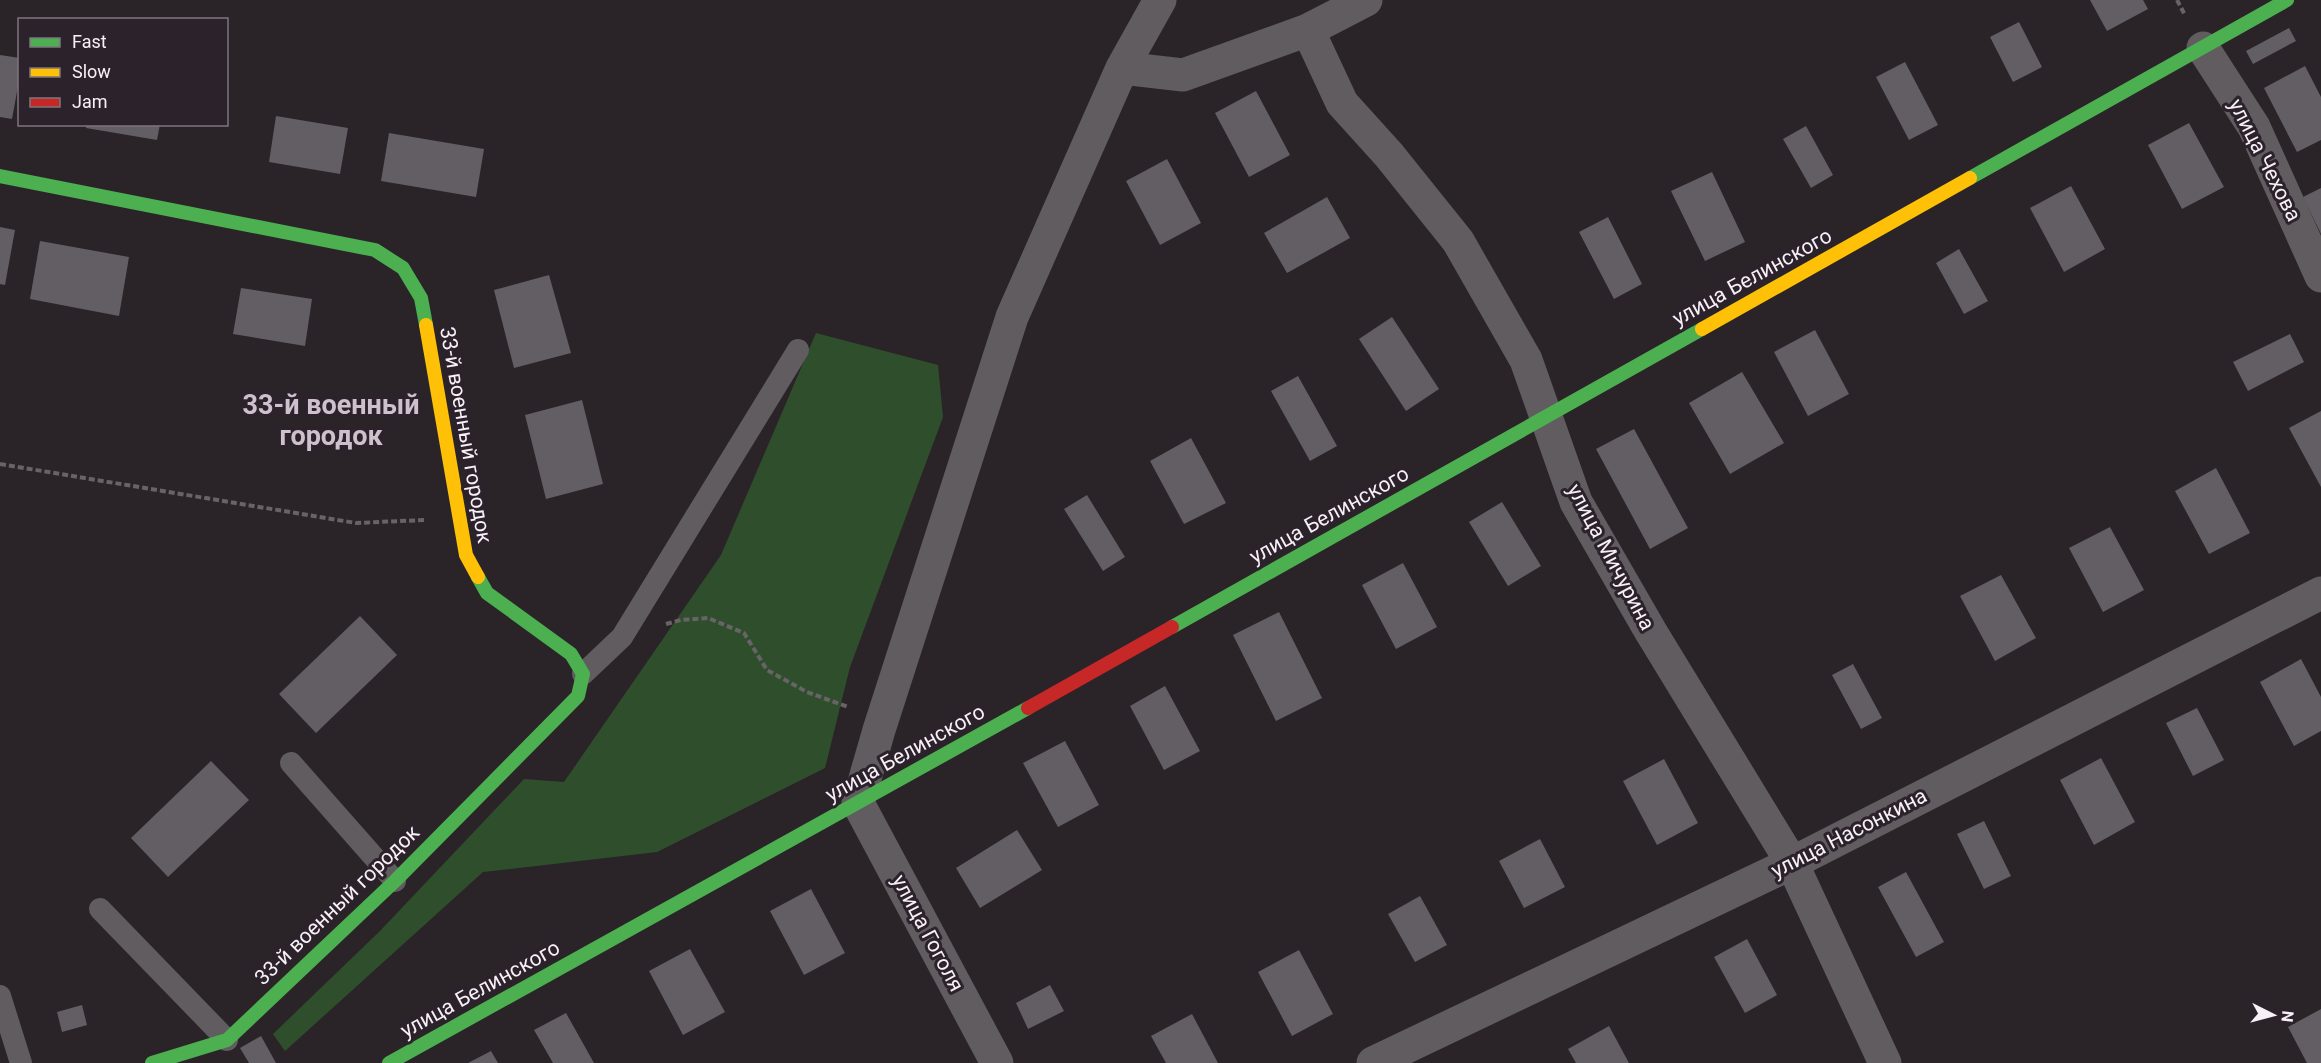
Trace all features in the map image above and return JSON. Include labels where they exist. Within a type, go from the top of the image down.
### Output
[{"type":"street","points":[[858,803],[879,730],[1012,317],[1122,68],[1160,0]]},
{"type":"street","points":[[1122,68],[1183,75],[1308,30],[1366,0]]},
{"type":"street","name":"улица Белинского","points":[[389,1063],[858,803],[2286,0]]},
{"type":"street","name":"улица Мичурина","points":[[1308,30],[1342,103],[1389,155],[1458,240],[1526,360],[1576,501],[1651,632],[1792,863],[1885,1063]]},
{"type":"street","name":"улица Чехова","points":[[2203,48],[2254,127],[2321,276]]},
{"type":"street","name":"33-й военный городок","points":[[0,176],[375,250],[403,268],[421,298],[466,555],[487,593],[571,654],[583,674],[578,696],[395,881],[227,1040],[152,1063]]},
{"type":"street","name":"улица Насонкина","points":[[1373,1063],[1792,863],[2321,593]]},
{"type":"street","name":"улица Гоголя","points":[[858,803],[997,1063]]},
{"type":"lane","points":[[583,674],[622,637],[798,350]]},
{"type":"lane","points":[[291,763],[395,881]]},
{"type":"lane","points":[[100,909],[227,1040]]},
{"type":"lane","points":[[0,996],[21,1063]]},
{"type":"path","points":[[0,464],[356,524],[461,518]]},
{"type":"path","points":[[622,637],[681,620],[708,618],[744,633],[767,670],[807,692],[846,705],[879,730]]},
{"type":"green space","points":[[816,333],[938,365],[943,417],[850,667],[825,768],[657,852],[483,872],[285,1051],[273,1034],[380,931],[524,779],[564,782],[721,555]]},
{"type":"building","points":[[2090,0],[2143,0],[2148,9],[2107,31]]},
{"type":"building","points":[[2019,22],[2042,67],[2013,82],[1990,37]]},
{"type":"building","points":[[2289,28],[2296,41],[2253,64],[2246,51]]},
{"type":"building","points":[[0,55],[18,58],[18,86],[12,119],[0,117]]},
{"type":"building","points":[[1905,62],[1938,125],[1909,140],[1876,77]]},
{"type":"building","points":[[2305,66],[2321,97],[2321,140],[2297,152],[2264,88]]},
{"type":"building","points":[[1256,91],[1290,155],[1249,177],[1215,113]]},
{"type":"building","points":[[276,116],[348,128],[340,174],[269,162]]},
{"type":"building","points":[[2189,123],[2224,187],[2182,209],[2148,145]]},
{"type":"building","points":[[86,126],[160,126],[157,140],[86,128]]},
{"type":"building","points":[[1806,126],[1833,175],[1811,188],[1783,139]]},
{"type":"building","points":[[389,133],[484,149],[476,197],[381,181]]},
{"type":"building","points":[[1167,159],[1201,223],[1160,245],[1126,181]]},
{"type":"building","points":[[1712,172],[1745,242],[1705,261],[1671,191]]},
{"type":"building","points":[[2071,186],[2105,249],[2064,272],[2030,208]]},
{"type":"building","points":[[2321,188],[2321,234],[2303,197]]},
{"type":"building","points":[[1327,197],[1350,238],[1287,273],[1264,233]]},
{"type":"building","points":[[1608,217],[1642,284],[1614,299],[1579,232]]},
{"type":"building","points":[[0,227],[15,230],[5,285],[0,284]]},
{"type":"building","points":[[40,241],[129,257],[119,316],[30,299]]},
{"type":"building","points":[[1959,249],[1988,301],[1964,314],[1936,263]]},
{"type":"building","points":[[549,275],[571,353],[514,368],[494,290]]},
{"type":"building","points":[[241,288],[312,299],[305,346],[233,334]]},
{"type":"building","points":[[1392,317],[1439,389],[1406,411],[1359,339]]},
{"type":"building","points":[[1815,330],[1849,394],[1808,416],[1774,352]]},
{"type":"building","points":[[2290,334],[2304,362],[2248,391],[2233,362]]},
{"type":"building","points":[[1742,372],[1784,443],[1730,474],[1689,403]]},
{"type":"building","points":[[1298,376],[1337,446],[1310,461],[1271,391]]},
{"type":"building","points":[[582,400],[603,484],[546,499],[525,415]]},
{"type":"building","points":[[2321,411],[2321,487],[2289,428]]},
{"type":"building","points":[[1634,429],[1688,528],[1650,549],[1596,449]]},
{"type":"building","points":[[1191,438],[1226,503],[1184,524],[1150,461]]},
{"type":"building","points":[[2216,468],[2250,533],[2209,554],[2175,491]]},
{"type":"building","points":[[1087,495],[1125,557],[1103,571],[1064,509]]},
{"type":"building","points":[[1502,502],[1541,566],[1508,586],[1469,522]]},
{"type":"building","points":[[2110,527],[2144,590],[2103,612],[2069,548]]},
{"type":"building","points":[[1403,563],[1437,627],[1396,649],[1362,585]]},
{"type":"building","points":[[2001,575],[2036,638],[1995,661],[1960,596]]},
{"type":"building","points":[[1279,612],[1322,698],[1276,721],[1233,635]]},
{"type":"building","points":[[360,616],[397,655],[316,733],[279,694]]},
{"type":"building","points":[[2301,659],[2321,697],[2321,731],[2294,746],[2260,682]]},
{"type":"building","points":[[1853,664],[1882,718],[1861,729],[1832,675]]},
{"type":"building","points":[[1165,686],[1200,751],[1164,770],[1130,706]]},
{"type":"building","points":[[2197,708],[2224,760],[2193,776],[2166,723]]},
{"type":"building","points":[[1065,741],[1099,805],[1058,827],[1023,763]]},
{"type":"building","points":[[2101,758],[2135,822],[2094,845],[2060,780]]},
{"type":"building","points":[[1664,759],[1698,823],[1657,845],[1623,781]]},
{"type":"building","points":[[211,761],[249,800],[168,877],[131,838]]},
{"type":"building","points":[[1984,821],[2011,876],[1984,889],[1957,834]]},
{"type":"building","points":[[1017,830],[1042,870],[980,908],[956,868]]},
{"type":"building","points":[[1540,839],[1565,887],[1524,908],[1499,861]]},
{"type":"building","points":[[1906,872],[1944,942],[1916,957],[1878,887]]},
{"type":"building","points":[[811,889],[845,953],[804,975],[770,911]]},
{"type":"building","points":[[1420,896],[1447,945],[1415,962],[1388,914]]},
{"type":"building","points":[[1747,939],[1777,995],[1745,1013],[1714,957]]},
{"type":"building","points":[[690,949],[725,1012],[683,1035],[649,971]]},
{"type":"building","points":[[1299,950],[1333,1014],[1292,1036],[1258,972]]},
{"type":"building","points":[[1050,985],[1064,1011],[1028,1029],[1016,1003]]},
{"type":"building","points":[[82,1005],[87,1025],[62,1032],[57,1012]]},
{"type":"building","points":[[2321,1009],[2321,1063],[2307,1063],[2288,1027]]},
{"type":"building","points":[[566,1013],[594,1063],[553,1063],[534,1030]]},
{"type":"building","points":[[1192,1014],[1218,1063],[1166,1063],[1151,1036]]},
{"type":"building","points":[[1609,1026],[1629,1063],[1576,1063],[1568,1049]]},
{"type":"building","points":[[261,1036],[276,1063],[249,1063],[240,1048]]},
{"type":"building","points":[[491,1051],[498,1063],[468,1063]]},
{"type":"traffic: fast","points":[[1970,178],[2287,0]]},
{"type":"traffic: fast","points":[[0,176],[375,250],[403,268],[421,298],[426,325]]},
{"type":"traffic: fast","points":[[1172,627],[1702,329]]},
{"type":"traffic: fast","points":[[152,1063],[227,1040],[395,881],[578,696],[583,674],[571,654],[487,593],[478,577]]},
{"type":"traffic: fast","points":[[389,1063],[1028,708]]},
{"type":"traffic: slow","points":[[1702,329],[1970,178]]},
{"type":"traffic: slow","points":[[426,325],[466,555],[478,577]]},
{"type":"traffic: jam","points":[[1028,708],[1172,627]]},
{"type":"district","name":"33-й военный городок","points":[[331,420]]}]
